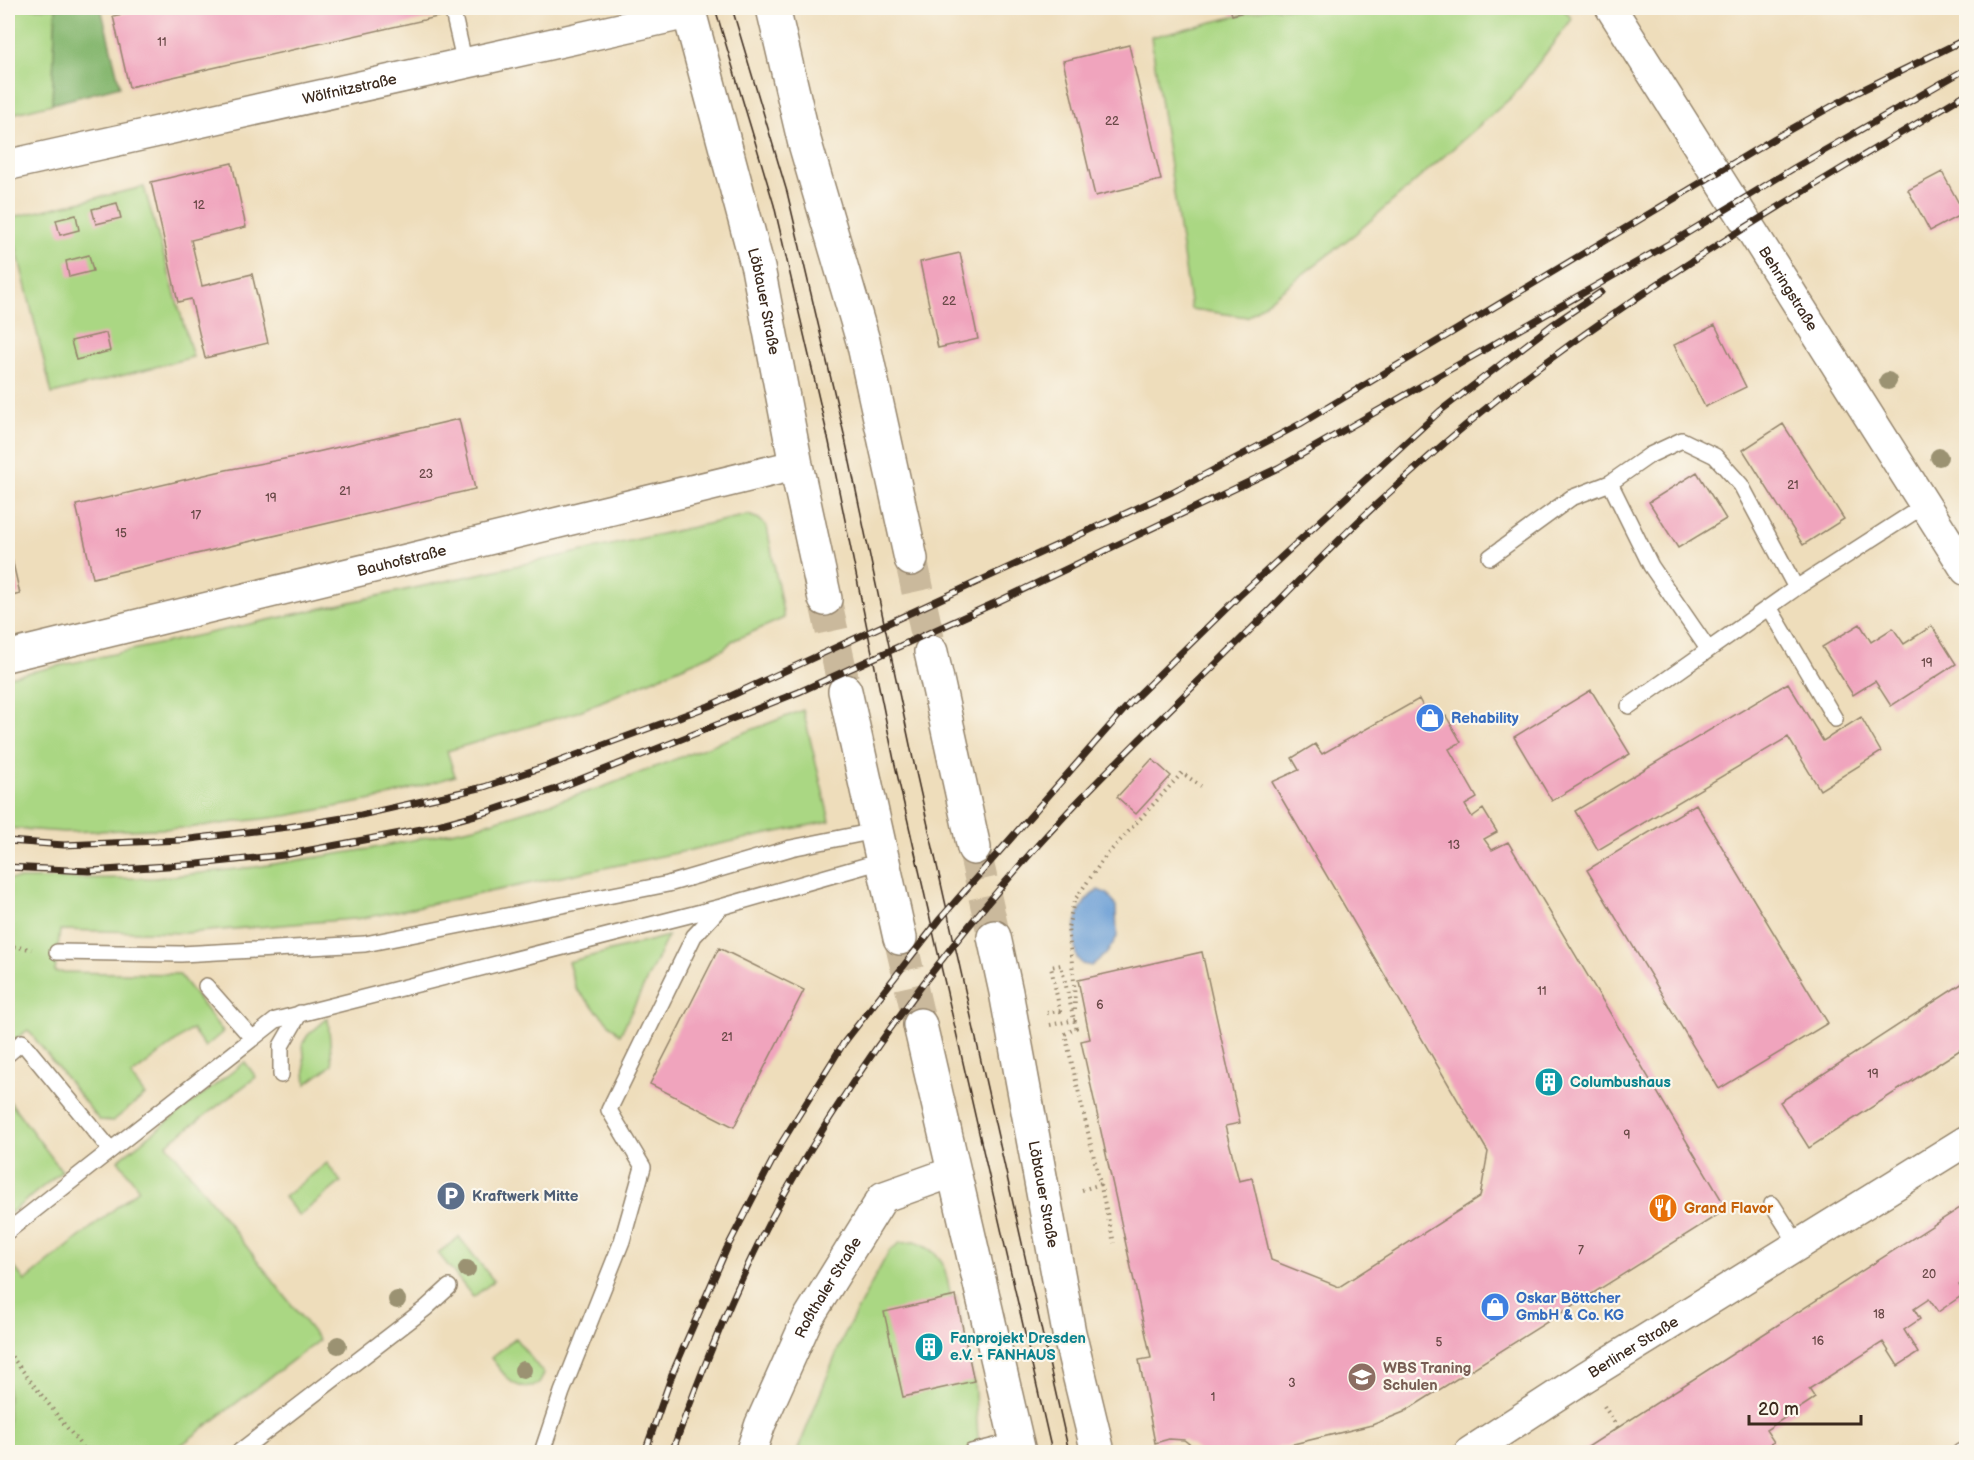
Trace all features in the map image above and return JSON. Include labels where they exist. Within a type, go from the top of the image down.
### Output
[{"type":"main road","points":[[773,8],[804,140],[863,342],[911,559]]},
{"type":"main road","name":"Löbtauer Straße","points":[[689,10],[758,268],[796,465],[825,599]]},
{"type":"main road","points":[[931,652],[974,848]]},
{"type":"main road","points":[[845,691],[900,938]]},
{"type":"main road","name":"Löbtauer Straße","points":[[994,937],[1069,1333],[1098,1452]]},
{"type":"main road","points":[[920,1025],[1017,1447]]},
{"type":"street","name":"Behringstraße","points":[[1611,8],[1966,570]]},
{"type":"street","name":"Wölfnitzstraße","points":[[8,165],[465,64],[689,10]]},
{"type":"street","name":"Bauhofstraße","points":[[8,656],[796,465]]},
{"type":"street","name":"Berliner Straße","points":[[1470,1452],[1585,1377],[1966,1141]]},
{"type":"street","name":"Roßthaler Straße","points":[[751,1452],[760,1425],[807,1320],[883,1197],[953,1172]]},
{"type":"lane","points":[[452,8],[465,64]]},
{"type":"lane","points":[[1490,557],[1570,498],[1610,483],[1650,455],[1682,440],[1715,456],[1741,485],[1796,588]]},
{"type":"lane","points":[[1610,483],[1651,566],[1708,649]]},
{"type":"lane","points":[[1629,706],[1796,588],[1925,505]]},
{"type":"lane","points":[[1769,607],[1835,719]]},
{"type":"lane","points":[[8,1231],[276,1020],[721,907],[879,846]]},
{"type":"lane","points":[[57,952],[181,954],[365,944],[668,884],[791,849],[879,846]]},
{"type":"lane","points":[[542,1452],[562,1392],[622,1240],[643,1167],[609,1110],[694,936],[721,907]]},
{"type":"lane","points":[[206,986],[252,1038]]},
{"type":"lane","points":[[281,1075],[281,1046],[300,1013]]},
{"type":"lane","points":[[8,1054],[22,1042],[110,1149]]},
{"type":"lane","points":[[1772,1204],[1798,1245]]},
{"type":"lane","points":[[239,1452],[426,1308],[448,1287]]},
{"type":"lane","points":[[971,1452],[1017,1447]]},
{"type":"lane","points":[[1960,1452],[1966,1449]]},
{"type":"path","points":[[1114,1243],[1065,1034],[1076,1028],[1068,928],[1074,901],[1106,857],[1182,773],[1201,786]]},
{"type":"path","points":[[1047,1013],[1060,1011],[1051,967],[1061,965],[1075,1020]]},
{"type":"path","points":[[1050,1025],[1075,1020]]},
{"type":"path","points":[[1082,1190],[1101,1184]]},
{"type":"path","points":[[8,1352],[86,1452]]},
{"type":"green space","points":[[8,8],[56,8],[52,104],[8,115]]},
{"type":"green space","points":[[56,8],[101,8],[120,86],[52,104]]},
{"type":"green space","points":[[1270,8],[1563,8],[1572,19],[1513,96],[1355,234],[1247,317],[1191,309],[1151,37]]},
{"type":"green space","points":[[144,187],[193,357],[52,394],[9,218]]},
{"type":"green space","points":[[748,515],[759,519],[767,527],[784,618],[732,641],[724,649],[577,712],[447,751],[455,776],[378,799],[286,816],[187,828],[64,832],[8,828],[8,677]]},
{"type":"green space","points":[[803,710],[830,821],[364,918],[185,933],[60,930],[55,972],[179,974],[223,1032],[205,1047],[192,1029],[131,1076],[145,1095],[113,1121],[99,1120],[28,1030],[8,1044],[8,879],[155,878],[255,867],[369,849],[475,827],[603,787]]},
{"type":"green space","points":[[668,936],[620,1035],[576,989],[568,962]]},
{"type":"green space","points":[[328,1018],[332,1065],[306,1084],[303,1043],[308,1035]]},
{"type":"green space","points":[[245,1062],[256,1077],[167,1144],[319,1340],[172,1452],[13,1452],[8,1445],[8,1259],[25,1281],[139,1189],[118,1160]]},
{"type":"green space","points":[[8,1099],[62,1171],[8,1215]]},
{"type":"green space","points":[[327,1163],[341,1182],[299,1216],[284,1197]]},
{"type":"green space","points":[[459,1237],[494,1281],[473,1297],[438,1253]]},
{"type":"green space","points":[[915,1242],[933,1251],[942,1262],[951,1297],[956,1296],[974,1381],[979,1452],[797,1452],[843,1337],[889,1251],[900,1243]]},
{"type":"green space","points":[[515,1338],[544,1374],[539,1384],[523,1387],[516,1385],[506,1377],[491,1358]]},
{"type":"water","points":[[1098,890],[1108,894],[1116,906],[1117,937],[1107,953],[1091,966],[1082,964],[1076,956],[1075,928],[1084,903]]},
{"type":"building","points":[[149,8],[444,8],[446,15],[129,87],[113,16]]},
{"type":"building","points":[[471,8],[487,8],[473,12]]},
{"type":"building","points":[[1230,8],[1259,8],[1232,15]]},
{"type":"building","points":[[1129,45],[1161,180],[1095,196],[1063,61]]},
{"type":"building","points":[[232,163],[246,227],[191,240],[202,286],[252,274],[268,343],[205,358],[191,299],[178,302],[151,182]]},
{"type":"building","points":[[1942,172],[1964,213],[1930,231],[1908,190]]},
{"type":"building","points":[[117,203],[121,218],[96,224],[92,209]]},
{"type":"building","points":[[76,215],[79,230],[60,235],[56,220]]},
{"type":"building","points":[[960,253],[978,339],[938,348],[920,262]]},
{"type":"building","points":[[89,255],[93,271],[69,277],[66,261]]},
{"type":"building","points":[[1715,325],[1746,387],[1705,407],[1674,345]]},
{"type":"building","points":[[106,333],[110,351],[76,360],[71,341]]},
{"type":"building","points":[[459,419],[475,489],[93,578],[76,505]]},
{"type":"building","points":[[1783,424],[1844,519],[1803,545],[1743,450]]},
{"type":"building","points":[[1697,472],[1726,519],[1678,548],[1649,502]]},
{"type":"building","points":[[8,541],[20,594],[8,597]]},
{"type":"building","points":[[1860,624],[1871,642],[1893,628],[1904,644],[1932,626],[1956,664],[1891,706],[1875,681],[1853,695],[1822,647]]},
{"type":"building","points":[[1788,683],[1823,741],[1861,717],[1881,752],[1820,790],[1788,737],[1598,850],[1575,811]]},
{"type":"building","points":[[1591,690],[1630,754],[1552,801],[1514,737]]},
{"type":"building","name":"Columbushaus","points":[[1419,699],[1433,725],[1446,716],[1461,742],[1449,749],[1477,798],[1465,805],[1472,817],[1483,809],[1497,832],[1484,839],[1492,850],[1508,842],[1727,1209],[1404,1412],[1372,1425],[1273,1449],[1272,1452],[1200,1452],[1184,1440],[1169,1439],[1155,1443],[1139,1360],[1151,1358],[1081,1041],[1090,1039],[1078,980],[1202,952],[1240,1123],[1225,1126],[1239,1181],[1252,1178],[1271,1260],[1339,1287],[1480,1197],[1488,1152],[1272,782],[1299,770],[1292,758],[1315,744],[1322,754]]},
{"type":"building","points":[[1152,759],[1171,776],[1136,814],[1117,797]]},
{"type":"building","points":[[1696,804],[1828,1023],[1719,1089],[1587,870]]},
{"type":"building","points":[[719,948],[804,990],[734,1127],[650,1084]]},
{"type":"building","points":[[1966,981],[1966,1046],[1809,1148],[1780,1102]]},
{"type":"building","points":[[1966,1204],[1966,1280],[1959,1285],[1964,1294],[1938,1312],[1929,1299],[1914,1309],[1920,1319],[1904,1330],[1918,1353],[1898,1366],[1883,1342],[1809,1389],[1815,1398],[1766,1430],[1774,1442],[1757,1452],[1731,1452],[1729,1449],[1724,1452],[1580,1452]]},
{"type":"building","name":"Fanprojekt Dresden e.V. - FANHAUS","points":[[956,1296],[974,1381],[903,1397],[884,1312]]},
{"type":"tunnel","points":[[911,559],[931,652]]},
{"type":"tunnel","points":[[825,599],[845,691]]},
{"type":"tunnel","points":[[974,848],[994,937]]},
{"type":"tunnel","points":[[900,938],[920,1025]]},
{"type":"tram line","points":[[715,8],[774,205],[829,442],[895,765],[1052,1452]]},
{"type":"tram line","points":[[732,8],[787,192],[844,434],[913,759],[1069,1452]]},
{"type":"railway","points":[[8,841],[64,845],[182,840],[361,815],[484,787],[709,706],[1172,492],[1300,424],[1775,138],[1854,94],[1966,39]]},
{"type":"railway","points":[[8,867],[89,871],[198,864],[284,855],[427,828],[490,811],[556,789],[799,692],[997,602],[1278,468],[1679,238],[1794,168],[1966,69]]},
{"type":"railway","points":[[672,1452],[701,1376],[749,1263],[786,1190],[835,1109],[929,976],[997,892],[1069,811],[1351,528],[1490,405],[1603,321],[1705,253],[1966,94]]},
{"type":"railway","points":[[645,1452],[673,1372],[727,1248],[782,1142],[843,1044],[940,919],[1130,703],[1239,596],[1440,411],[1552,325],[1601,292]]},
{"type":"place","name":"Rehability","points":[[1430,718]]},
{"type":"place","name":"Columbushaus","points":[[1549,1082]]},
{"type":"place","name":"Kraftwerk Mitte","points":[[451,1196]]},
{"type":"place","name":"Grand Flavor","points":[[1663,1208]]},
{"type":"place","name":"Oskar Böttcher GmbH & Co. KG","points":[[1495,1307]]},
{"type":"place","name":"Fanprojekt Dresden e.V. - FANHAUS","points":[[929,1347]]},
{"type":"place","name":"WBS Traning Schulen","points":[[1362,1377]]}]
